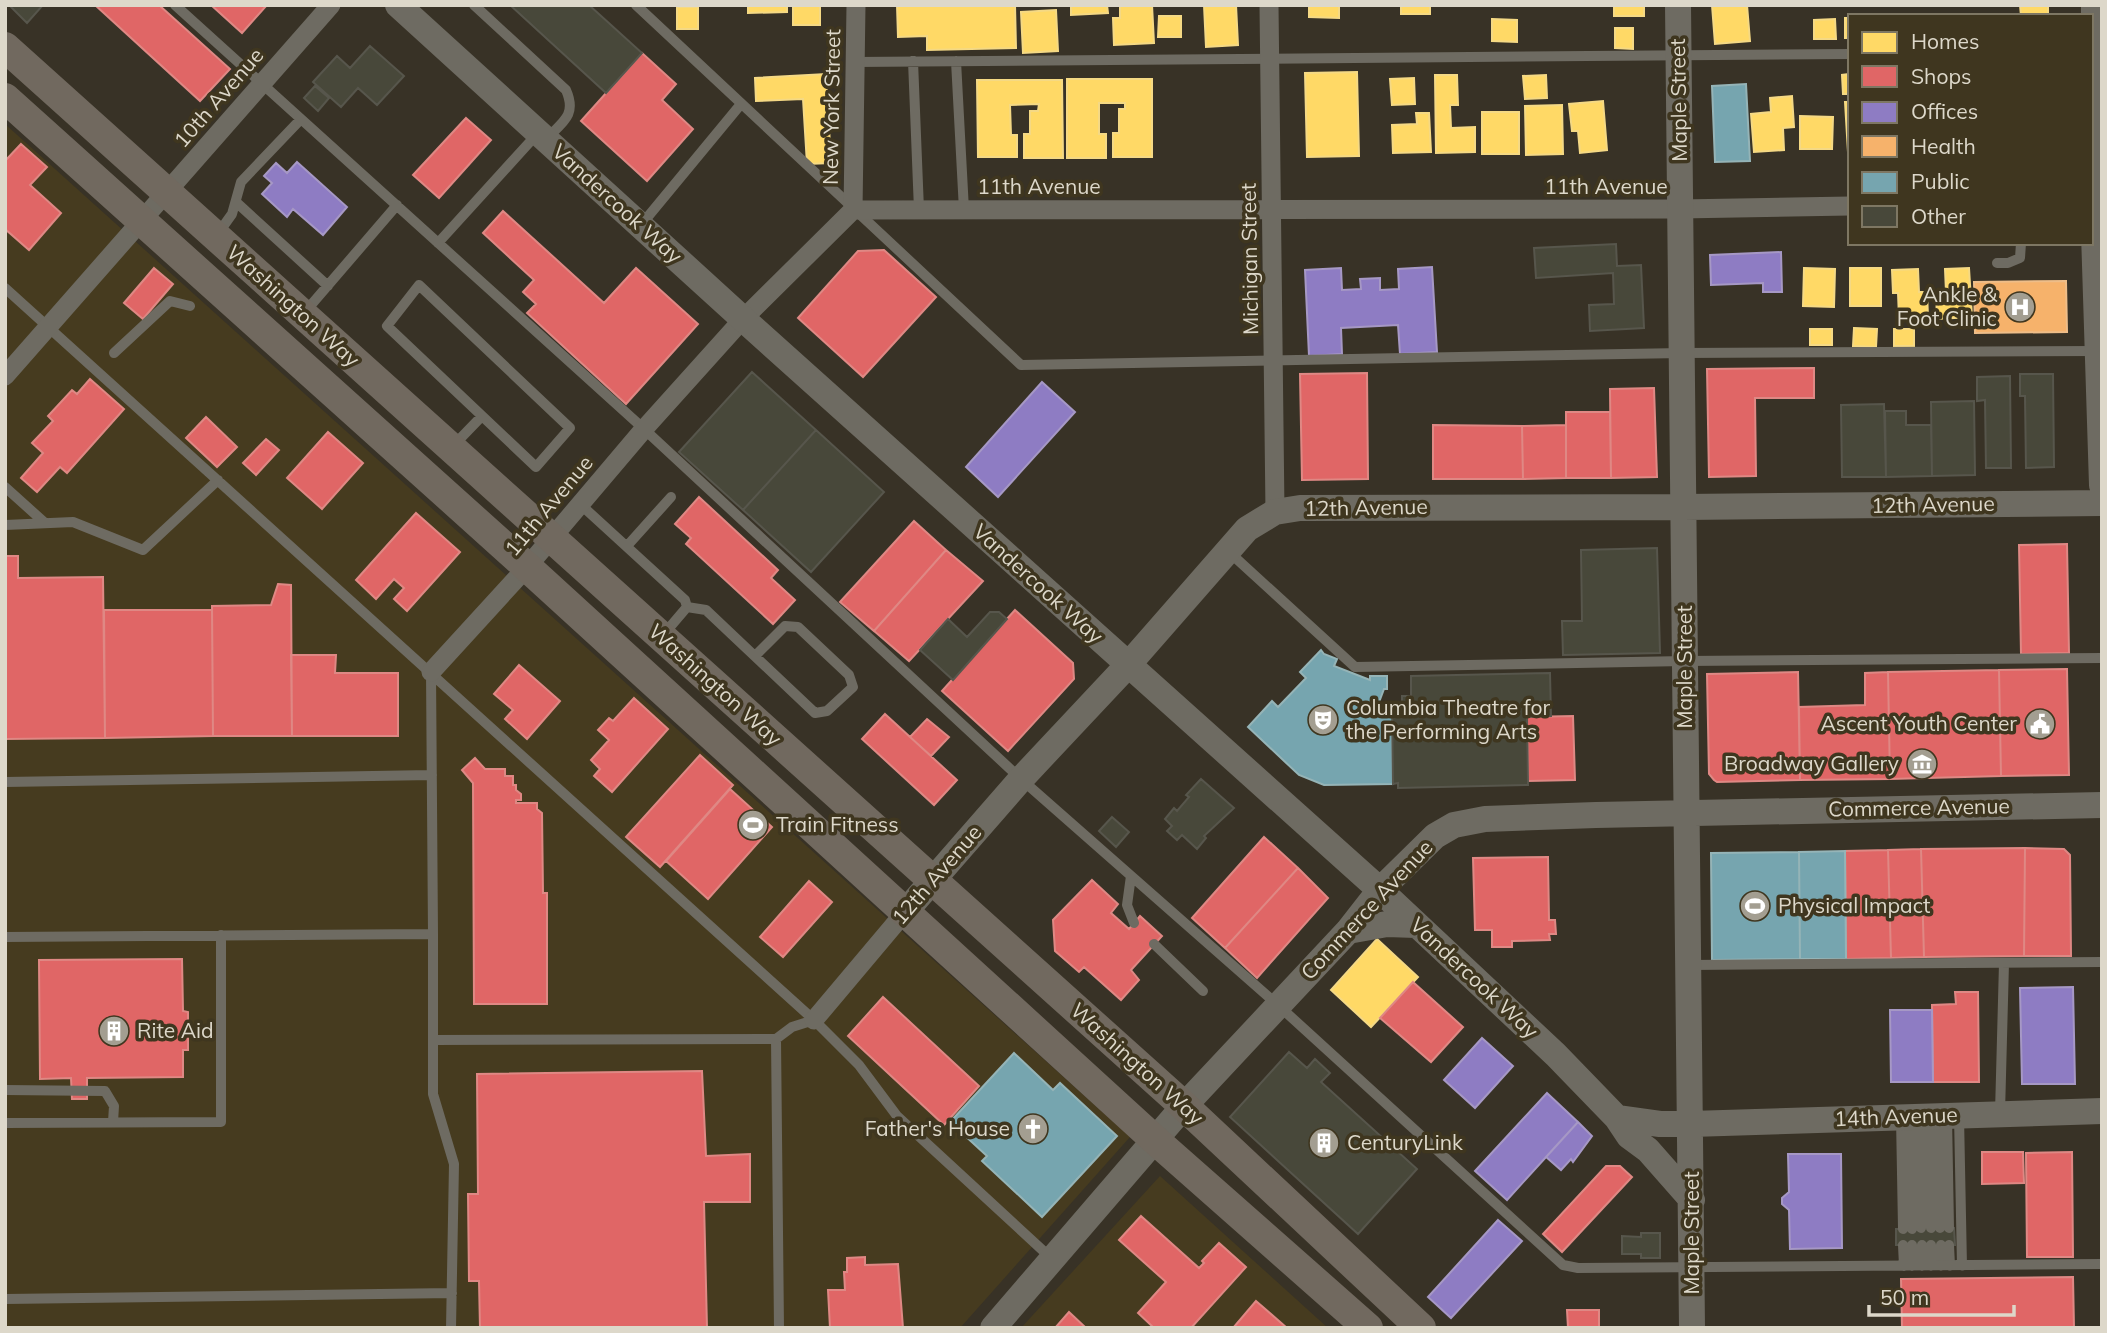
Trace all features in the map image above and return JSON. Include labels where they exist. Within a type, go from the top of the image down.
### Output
[{"type":"main road","name":"Washington Way","points":[[5,47],[1184,1106],[1421,1328]]},
{"type":"main road","name":"Washington Way","points":[[5,98],[527,568],[1155,1140],[1368,1328]]},
{"type":"street","name":"10th Avenue","points":[[5,376],[331,5]]},
{"type":"street","name":"Vandercook Way","points":[[398,5],[743,319],[1380,890],[1556,1055],[1617,1118],[1629,1136],[1648,1150],[1692,1200]]},
{"type":"street","name":"New York Street","points":[[853,210],[856,5]]},
{"type":"street","name":"Michigan Street","points":[[1269,5],[1275,512]]},
{"type":"street","name":"Maple Street","points":[[1678,5],[1692,1328]]},
{"type":"street","points":[[2094,5],[2095,202],[2102,485]]},
{"type":"street","name":"11th Avenue","points":[[431,672],[527,568],[644,429],[743,319],[853,210],[1680,209],[1848,206]]},
{"type":"street","name":"12th Avenue","points":[[814,1020],[932,880],[1021,779],[1128,665],[1227,551],[1247,529],[1275,512],[1314,508],[2102,503]]},
{"type":"street","name":"Commerce Avenue","points":[[993,1328],[1184,1106],[1348,931],[1380,890],[1435,836],[1454,825],[1485,819],[1686,812],[2102,805]]},
{"type":"street","points":[[1348,931],[1387,924],[1416,925]]},
{"type":"street","name":"14th Avenue","points":[[1691,1124],[2102,1111]]},
{"type":"street","points":[[1617,1118],[1660,1124],[1691,1124]]},
{"type":"lane","points":[[175,5],[644,429],[1021,779],[1279,1006],[1563,1265],[1578,1268],[1693,1269],[2102,1264]]},
{"type":"lane","points":[[438,243],[542,136],[569,115],[572,107],[566,90],[474,5]]},
{"type":"lane","points":[[636,5],[1021,365],[1682,353],[2100,351]]},
{"type":"lane","points":[[855,62],[1848,54]]},
{"type":"lane","points":[[913,61],[919,210]]},
{"type":"lane","points":[[957,61],[964,210]]},
{"type":"lane","points":[[640,225],[741,104]]},
{"type":"lane","points":[[216,237],[233,214],[241,181],[301,119]]},
{"type":"lane","points":[[236,202],[328,286]]},
{"type":"lane","points":[[302,314],[397,205]]},
{"type":"lane","points":[[1997,262],[2020,258],[2021,245]]},
{"type":"lane","points":[[419,285],[570,428],[536,467],[482,415],[387,326],[419,285]]},
{"type":"lane","points":[[5,288],[814,1020],[859,1065],[897,1116],[1052,1259]]},
{"type":"lane","points":[[114,353],[170,301],[190,306]]},
{"type":"lane","points":[[451,448],[482,415]]},
{"type":"lane","points":[[5,525],[73,522],[143,550],[218,480]]},
{"type":"lane","points":[[5,487],[45,523]]},
{"type":"lane","points":[[627,546],[671,497]]},
{"type":"lane","points":[[580,504],[678,592],[687,607]]},
{"type":"lane","points":[[1227,551],[1355,667],[2102,658]]},
{"type":"lane","points":[[662,637],[687,607]]},
{"type":"lane","points":[[687,607],[706,610],[815,713],[827,711],[853,687],[849,675],[798,627],[785,626],[755,656]]},
{"type":"lane","points":[[431,672],[433,1094],[454,1164],[452,1328]]},
{"type":"lane","points":[[5,782],[432,775]]},
{"type":"lane","points":[[1131,876],[1127,905],[1134,923]]},
{"type":"lane","points":[[5,937],[433,934]]},
{"type":"lane","points":[[5,1123],[221,1122],[221,935]]},
{"type":"lane","points":[[1154,944],[1203,991]]},
{"type":"lane","points":[[1689,965],[2102,962]]},
{"type":"lane","points":[[2000,1114],[2004,963]]},
{"type":"lane","points":[[433,1040],[776,1039],[792,1027],[814,1020]]},
{"type":"lane","points":[[776,1039],[779,1328]]},
{"type":"lane","points":[[5,1090],[105,1091],[114,1106],[113,1122]]},
{"type":"lane","points":[[1926,1228],[1929,1116]]},
{"type":"lane","points":[[1926,1228],[1929,1116]]},
{"type":"lane","points":[[1926,1228],[1929,1116]]},
{"type":"lane","points":[[1929,1116],[1962,1265]]},
{"type":"lane","points":[[1926,1245],[1927,1266]]},
{"type":"lane","points":[[1926,1245],[1927,1266]]},
{"type":"lane","points":[[1926,1245],[1927,1266]]},
{"type":"lane","points":[[5,1299],[452,1293]]},
{"type":"shaded area","points":[[5,124],[1130,1137],[960,1328],[5,1328]]},
{"type":"shaded area","points":[[1160,1176],[1328,1328],[1021,1328]]},
{"type":"building: Homes","points":[[748,5],[787,5],[787,12],[748,13]]},
{"type":"building: Homes","points":[[793,5],[820,5],[820,25],[793,25]]},
{"type":"building: Homes","points":[[897,5],[1015,5],[1016,48],[927,50],[927,36],[898,37]]},
{"type":"building: Homes","points":[[1071,5],[1107,5],[1108,13],[1071,15]]},
{"type":"building: Homes","points":[[1120,5],[1152,5],[1154,43],[1114,45],[1113,18],[1120,18]]},
{"type":"building: Homes","points":[[1204,5],[1236,5],[1238,45],[1206,47]]},
{"type":"building: Homes","points":[[1309,5],[1339,5],[1339,18],[1309,17]]},
{"type":"building: Homes","points":[[1401,5],[1430,5],[1430,14],[1401,14]]},
{"type":"building: Homes","points":[[1614,5],[1644,5],[1644,16],[1614,16]]},
{"type":"building: Homes","points":[[1712,5],[1747,5],[1750,41],[1715,44]]},
{"type":"building: Homes","points":[[2020,5],[2048,5],[2048,14],[2021,14]]},
{"type":"building: Homes","points":[[677,7],[698,7],[698,29],[677,29]]},
{"type":"building: Homes","points":[[1056,10],[1058,51],[1023,53],[1021,12]]},
{"type":"building: Homes","points":[[1159,16],[1181,16],[1181,37],[1158,37]]},
{"type":"building: Homes","points":[[1845,18],[1848,18],[1848,38],[1845,38]]},
{"type":"building: Homes","points":[[1492,19],[1517,20],[1517,42],[1492,41]]},
{"type":"building: Homes","points":[[1835,19],[1836,39],[1814,39],[1814,20]]},
{"type":"building: Homes","points":[[1615,28],[1633,28],[1633,49],[1615,48]]},
{"type":"building: Homes","points":[[1357,72],[1359,156],[1307,157],[1305,73]]},
{"type":"building: Homes","points":[[826,74],[831,163],[807,164],[803,99],[756,101],[755,78]]},
{"type":"building: Homes","points":[[1848,74],[1848,94],[1843,94],[1842,75]]},
{"type":"building: Homes","points":[[1435,75],[1457,75],[1458,105],[1450,105],[1451,128],[1475,127],[1475,152],[1436,153]]},
{"type":"building: Homes","points":[[1546,75],[1547,98],[1525,99],[1523,76]]},
{"type":"building: Homes","points":[[1414,78],[1415,104],[1392,105],[1390,79]]},
{"type":"building: Homes","points":[[1067,79],[1152,79],[1152,157],[1113,157],[1113,133],[1119,133],[1119,109],[1125,109],[1125,103],[1099,103],[1099,134],[1106,134],[1106,158],[1067,158]]},
{"type":"building: Homes","points":[[977,80],[1062,80],[1063,158],[1024,158],[1024,134],[1030,134],[1030,111],[1038,111],[1039,104],[1010,105],[1011,135],[1017,135],[1017,157],[978,157]]},
{"type":"building: Homes","points":[[1792,96],[1794,127],[1783,128],[1784,150],[1754,152],[1751,114],[1771,112],[1770,98]]},
{"type":"building: Homes","points":[[1603,101],[1607,150],[1580,153],[1578,131],[1572,131],[1569,104]]},
{"type":"building: Homes","points":[[1845,102],[1848,102],[1848,152]]},
{"type":"building: Homes","points":[[1562,105],[1563,154],[1526,155],[1525,106]]},
{"type":"building: Homes","points":[[1482,112],[1519,112],[1519,154],[1482,154]]},
{"type":"building: Homes","points":[[1416,113],[1429,113],[1431,152],[1393,153],[1392,125],[1417,124]]},
{"type":"building: Homes","points":[[1800,116],[1833,117],[1832,149],[1800,149]]},
{"type":"building: Homes","points":[[1804,268],[1835,269],[1834,307],[1803,306]]},
{"type":"building: Homes","points":[[1850,268],[1881,268],[1881,306],[1850,306]]},
{"type":"building: Homes","points":[[1969,268],[1972,317],[1937,319],[1936,293],[1946,292],[1945,269]]},
{"type":"building: Homes","points":[[1918,269],[1919,292],[1927,292],[1928,317],[1899,318],[1898,293],[1893,293],[1892,270]]},
{"type":"building: Homes","points":[[1854,328],[1877,329],[1876,347],[1853,346]]},
{"type":"building: Homes","points":[[1810,329],[1832,329],[1832,345],[1810,345]]},
{"type":"building: Homes","points":[[1894,329],[1914,329],[1914,346],[1894,346]]},
{"type":"building: Homes","points":[[1377,939],[1418,977],[1371,1027],[1331,990]]},
{"type":"building: Shops","points":[[95,5],[159,5],[230,69],[200,101]]},
{"type":"building: Shops","points":[[211,5],[267,5],[242,33]]},
{"type":"building: Shops","points":[[642,53],[676,84],[662,100],[693,129],[647,181],[581,121]]},
{"type":"building: Shops","points":[[466,118],[491,140],[439,198],[413,175]]},
{"type":"building: Shops","points":[[21,144],[47,167],[30,185],[61,213],[29,250],[5,229],[5,161]]},
{"type":"building: Shops","points":[[503,211],[604,303],[636,268],[698,324],[626,404],[527,313],[536,304],[523,292],[534,280],[483,233]]},
{"type":"building: Shops","points":[[884,250],[936,297],[863,377],[798,318],[858,251]]},
{"type":"building: Shops","points":[[154,268],[173,284],[143,319],[124,303]]},
{"type":"building: Shops","points":[[1814,368],[1814,398],[1755,398],[1756,476],[1709,477],[1707,369]]},
{"type":"building: Shops","points":[[1367,373],[1368,479],[1302,480],[1300,374]]},
{"type":"building: Shops","points":[[90,379],[124,409],[67,473],[60,467],[37,492],[21,478],[43,453],[32,443],[53,421],[48,416],[72,390],[77,394]]},
{"type":"building: Shops","points":[[1654,388],[1657,477],[1611,478],[1610,389]]},
{"type":"building: Shops","points":[[1566,412],[1610,412],[1611,478],[1566,478]]},
{"type":"building: Shops","points":[[206,417],[237,447],[217,467],[186,438]]},
{"type":"building: Shops","points":[[1433,425],[1522,426],[1523,479],[1433,479]]},
{"type":"building: Shops","points":[[1566,425],[1566,478],[1523,479],[1522,426]]},
{"type":"building: Shops","points":[[328,432],[363,463],[322,509],[287,478]]},
{"type":"building: Shops","points":[[266,439],[279,450],[256,475],[243,463]]},
{"type":"building: Shops","points":[[699,497],[778,570],[771,578],[795,600],[773,624],[686,544],[691,538],[675,524]]},
{"type":"building: Shops","points":[[416,513],[460,552],[407,611],[394,599],[404,588],[394,579],[376,599],[356,580]]},
{"type":"building: Shops","points":[[914,521],[946,550],[874,631],[840,602]]},
{"type":"building: Shops","points":[[2067,544],[2069,653],[2021,654],[2019,545]]},
{"type":"building: Shops","points":[[946,550],[983,581],[909,661],[874,631]]},
{"type":"building: Shops","points":[[5,556],[18,556],[18,578],[103,577],[105,738],[5,739]]},
{"type":"building: Shops","points":[[278,584],[291,585],[292,736],[213,736],[212,606],[271,605]]},
{"type":"building: Shops","points":[[104,610],[212,610],[213,736],[105,738]]},
{"type":"building: Shops","points":[[1015,610],[1073,663],[1074,679],[1008,751],[942,691]]},
{"type":"building: Shops","points":[[291,655],[336,655],[335,673],[398,673],[398,736],[292,736]]},
{"type":"building: Shops","points":[[519,665],[560,701],[527,739],[505,719],[513,710],[494,694]]},
{"type":"building: Shops","points":[[2067,669],[2069,775],[2001,776],[1999,670]]},
{"type":"building: Shops","points":[[1999,670],[2001,776],[1890,779],[1888,672]]},
{"type":"building: Shops","points":[[1798,672],[1800,780],[1714,780],[1709,774],[1707,674]]},
{"type":"building: Shops","points":[[1888,672],[1890,779],[1800,780],[1799,707],[1865,705],[1865,673]]},
{"type":"building: Shops","points":[[634,698],[668,729],[612,792],[594,776],[600,769],[591,760],[609,740],[598,730],[609,718],[613,721]]},
{"type":"building: Shops","points":[[885,714],[957,780],[934,805],[862,739]]},
{"type":"building: Shops","points":[[1573,716],[1575,780],[1528,781],[1527,717]]},
{"type":"building: Shops","points":[[927,719],[949,737],[931,756],[910,737]]},
{"type":"building: Shops","points":[[700,755],[733,785],[660,867],[626,837]]},
{"type":"building: Shops","points":[[475,758],[485,769],[505,769],[505,776],[513,776],[513,785],[516,785],[516,790],[521,794],[521,800],[516,800],[516,803],[537,803],[537,809],[542,813],[543,893],[547,893],[547,1004],[474,1004],[473,783],[462,770]]},
{"type":"building: Shops","points":[[730,789],[772,827],[708,899],[666,861]]},
{"type":"building: Shops","points":[[1264,837],[1298,868],[1225,948],[1192,918]]},
{"type":"building: Shops","points":[[2025,848],[2064,849],[2070,855],[2071,956],[2024,956]]},
{"type":"building: Shops","points":[[2025,848],[2024,956],[1924,957],[1921,849]]},
{"type":"building: Shops","points":[[1921,849],[1924,957],[1891,958],[1888,850]]},
{"type":"building: Shops","points":[[1888,850],[1891,958],[1846,959],[1845,851]]},
{"type":"building: Shops","points":[[1548,857],[1549,920],[1555,920],[1556,934],[1549,934],[1550,940],[1512,941],[1512,947],[1492,947],[1492,930],[1475,930],[1473,858]]},
{"type":"building: Shops","points":[[1298,868],[1328,898],[1257,978],[1225,948]]},
{"type":"building: Shops","points":[[1092,880],[1118,904],[1111,913],[1129,929],[1140,916],[1162,936],[1131,970],[1139,980],[1121,1000],[1084,967],[1079,972],[1055,951],[1053,920]]},
{"type":"building: Shops","points":[[809,881],[832,902],[783,957],[760,937]]},
{"type":"building: Shops","name":"Rite Aid","points":[[182,959],[183,1011],[188,1012],[188,1050],[183,1050],[183,1077],[87,1078],[87,1099],[72,1099],[71,1078],[40,1079],[39,960]]},
{"type":"building: Shops","points":[[1413,982],[1463,1027],[1431,1062],[1380,1018]]},
{"type":"building: Shops","points":[[1955,992],[1978,992],[1979,1082],[1933,1082],[1932,1005],[1956,1004]]},
{"type":"building: Shops","points":[[883,997],[979,1086],[944,1125],[848,1036]]},
{"type":"building: Shops","points":[[702,1071],[706,1156],[750,1154],[750,1202],[704,1202],[707,1328],[480,1328],[479,1281],[469,1281],[468,1194],[478,1194],[477,1074]]},
{"type":"building: Shops","points":[[1982,1152],[2023,1152],[2024,1183],[1982,1184]]},
{"type":"building: Shops","points":[[2072,1152],[2073,1257],[2027,1257],[2026,1153]]},
{"type":"building: Shops","points":[[1606,1166],[1620,1166],[1632,1177],[1562,1252],[1543,1234]]},
{"type":"building: Shops","points":[[1141,1216],[1199,1268],[1219,1243],[1246,1267],[1191,1328],[1154,1328],[1138,1313],[1166,1282],[1119,1240]]},
{"type":"building: Shops","points":[[865,1257],[865,1265],[898,1264],[903,1328],[830,1328],[828,1290],[845,1290],[844,1272],[847,1272],[847,1258]]},
{"type":"building: Shops","points":[[2073,1277],[2074,1328],[1902,1328],[1901,1279]]},
{"type":"building: Shops","points":[[1256,1301],[1287,1328],[1233,1328]]},
{"type":"building: Shops","points":[[1567,1310],[1599,1310],[1599,1328],[1568,1328]]},
{"type":"building: Shops","points":[[1069,1312],[1085,1327],[1084,1328],[1055,1328]]},
{"type":"building: Offices","points":[[297,162],[347,207],[323,235],[293,209],[287,217],[262,194],[272,183],[264,176],[276,163],[287,173]]},
{"type":"building: Offices","points":[[1781,252],[1782,292],[1763,292],[1763,283],[1711,285],[1710,255]]},
{"type":"building: Offices","points":[[1432,267],[1437,352],[1400,354],[1398,325],[1341,328],[1342,354],[1309,356],[1305,270],[1341,268],[1342,290],[1361,289],[1360,279],[1380,278],[1380,290],[1399,289],[1398,269]]},
{"type":"building: Offices","points":[[1042,382],[1075,412],[998,497],[966,467]]},
{"type":"building: Offices","points":[[2073,987],[2075,1084],[2022,1084],[2020,988]]},
{"type":"building: Offices","points":[[1890,1010],[1932,1010],[1933,1082],[1891,1082]]},
{"type":"building: Offices","points":[[1482,1038],[1513,1066],[1475,1108],[1444,1080]]},
{"type":"building: Offices","points":[[1547,1093],[1578,1122],[1507,1200],[1475,1171]]},
{"type":"building: Offices","points":[[1578,1122],[1592,1136],[1573,1162],[1571,1159],[1561,1170],[1546,1157]]},
{"type":"building: Offices","points":[[1788,1154],[1841,1154],[1842,1248],[1790,1249],[1789,1210],[1782,1204],[1782,1198],[1789,1192]]},
{"type":"building: Offices","points":[[1498,1220],[1522,1241],[1451,1318],[1428,1297]]},
{"type":"building: Health","name":"Ankle & Foot Clinic","points":[[2066,281],[2067,332],[1975,333],[1974,282]]},
{"type":"building: Public","points":[[1746,84],[1750,161],[1715,162],[1712,86]]},
{"type":"building: Public","name":"Columbia Theatre for the Performing Arts","points":[[1321,650],[1337,659],[1334,666],[1370,680],[1370,676],[1387,676],[1387,689],[1384,689],[1375,713],[1392,712],[1393,784],[1324,785],[1299,775],[1248,727],[1272,701],[1278,707],[1306,678],[1300,672]]},
{"type":"building: Public","points":[[1845,851],[1846,959],[1800,959],[1799,852]]},
{"type":"building: Public","name":"Physical Impact","points":[[1799,852],[1800,959],[1712,960],[1711,853]]},
{"type":"building: Public","name":"Father's House","points":[[1014,1053],[1053,1090],[1060,1083],[1117,1136],[1042,1217],[982,1161],[987,1156],[950,1122]]},
{"type":"building: Other","points":[[9,5],[43,5],[27,23]]},
{"type":"building: Other","points":[[510,5],[589,5],[642,53],[606,93]]},
{"type":"building: Other","points":[[370,46],[404,76],[377,105],[358,88],[341,107],[313,82],[337,56],[350,68]]},
{"type":"building: Other","points":[[315,86],[329,98],[318,111],[304,98]]},
{"type":"building: Other","points":[[1616,244],[1617,266],[1641,265],[1644,328],[1590,331],[1589,305],[1614,304],[1613,273],[1536,278],[1534,248]]},
{"type":"building: Other","points":[[752,372],[816,430],[743,510],[679,452]]},
{"type":"building: Other","points":[[2020,374],[2053,374],[2054,467],[2026,468],[2025,396],[2020,396]]},
{"type":"building: Other","points":[[2010,376],[2011,468],[1986,468],[1985,400],[1977,401],[1977,377]]},
{"type":"building: Other","points":[[1974,401],[1975,475],[1932,476],[1931,402]]},
{"type":"building: Other","points":[[1884,404],[1886,477],[1842,477],[1841,405]]},
{"type":"building: Other","points":[[1885,411],[1906,411],[1906,425],[1931,425],[1932,476],[1886,477]]},
{"type":"building: Other","points":[[816,430],[884,492],[811,572],[743,510]]},
{"type":"building: Other","points":[[1657,548],[1660,653],[1563,655],[1562,621],[1582,621],[1581,550]]},
{"type":"building: Other","points":[[990,612],[999,612],[1007,619],[953,680],[920,650],[948,619],[967,637]]},
{"type":"building: Other","points":[[1550,673],[1551,716],[1527,717],[1528,785],[1398,788],[1398,783],[1393,784],[1392,705],[1402,705],[1402,696],[1411,696],[1411,676]]},
{"type":"building: Other","points":[[1201,779],[1234,808],[1204,836],[1206,838],[1197,849],[1182,835],[1177,840],[1167,831],[1172,826],[1165,819],[1174,808],[1177,811],[1189,797],[1186,795]]},
{"type":"building: Other","points":[[1112,817],[1129,832],[1116,847],[1099,831]]},
{"type":"building: Other","name":"CenturyLink","points":[[1289,1052],[1307,1068],[1315,1059],[1330,1073],[1321,1082],[1417,1169],[1358,1234],[1230,1117]]},
{"type":"building: Other","points":[[1954,1228],[1955,1245],[1896,1245],[1896,1229]]},
{"type":"building: Other","points":[[1641,1233],[1660,1233],[1660,1258],[1622,1254],[1622,1236],[1641,1237]]},
{"type":"place","name":"Ankle & Foot Clinic","points":[[2020,307]]},
{"type":"place","name":"Columbia Theatre for the Performing Arts","points":[[1323,720]]},
{"type":"place","name":"Ascent Youth Center","points":[[2040,724]]},
{"type":"place","name":"Broadway Gallery","points":[[1922,764]]},
{"type":"place","name":"Train Fitness","points":[[753,825]]},
{"type":"place","name":"Physical Impact","points":[[1755,906]]},
{"type":"place","name":"Rite Aid","points":[[114,1031]]},
{"type":"place","name":"Father's House","points":[[1033,1129]]},
{"type":"place","name":"CenturyLink","points":[[1324,1143]]}]
